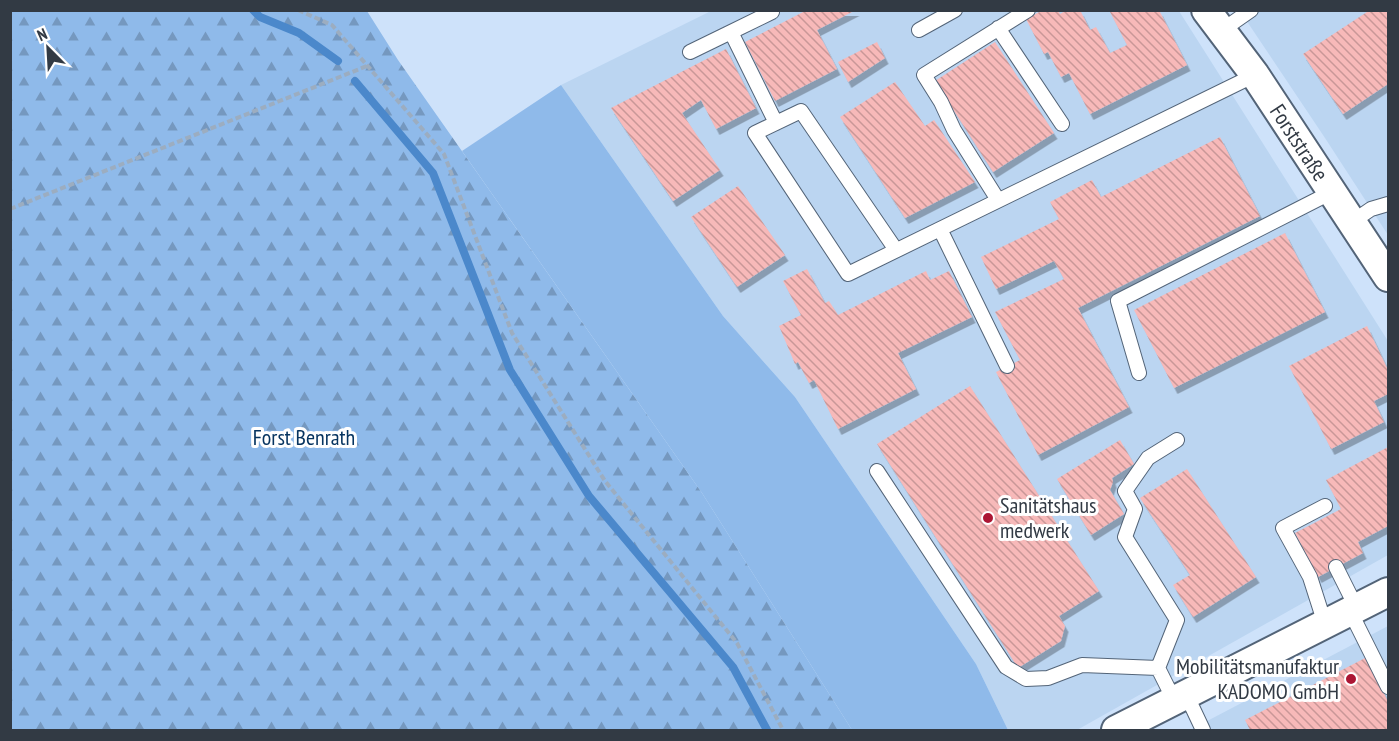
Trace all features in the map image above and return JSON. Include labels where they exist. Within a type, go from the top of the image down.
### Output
[{"type":"street","name":"Forststraße","points":[[1214,21],[1255,75],[1389,277]]},
{"type":"street","points":[[1116,730],[1389,592]]},
{"type":"lane","points":[[919,30],[955,10]]},
{"type":"lane","points":[[998,200],[954,130],[941,102],[924,75],[1028,10]]},
{"type":"lane","points":[[1214,21],[1251,10]]},
{"type":"lane","points":[[690,52],[772,12]]},
{"type":"lane","points":[[998,28],[1062,124]]},
{"type":"lane","points":[[731,32],[776,123]]},
{"type":"lane","points":[[896,250],[801,111],[755,133],[848,274],[1255,75]]},
{"type":"lane","points":[[1139,372],[1118,302],[1332,192]]},
{"type":"lane","points":[[1352,222],[1371,208],[1389,204]]},
{"type":"lane","points":[[940,229],[1007,366]]},
{"type":"lane","points":[[1158,668],[1177,620],[1125,537],[1135,509],[1125,491],[1148,458],[1178,440]]},
{"type":"lane","points":[[877,471],[1006,667],[1026,679],[1048,678],[1082,665],[1158,668]]},
{"type":"lane","points":[[1325,506],[1283,528],[1310,577],[1325,624]]},
{"type":"lane","points":[[1336,567],[1353,610],[1389,687]]},
{"type":"lane","points":[[1158,668],[1203,730]]},
{"type":"path","points":[[298,10],[332,26],[444,154],[512,333],[605,481],[737,643],[783,730]]},
{"type":"path","points":[[10,209],[367,66]]},
{"type":"shaded area","points":[[711,11],[1179,11],[1388,341],[1388,555],[1077,730],[1008,730],[976,664],[795,397],[723,316],[561,85]]},
{"type":"shaded area","points":[[1240,11],[1388,11],[1388,235],[1325,138]]},
{"type":"shaded area","points":[[1388,626],[1388,730],[1190,730]]},
{"type":"green space","name":"Forst Benrath","points":[[10,11],[367,11],[398,60],[702,493],[852,730],[11,730]]},
{"type":"green space","points":[[561,85],[723,316],[795,397],[976,664],[1008,730],[852,730],[702,493],[462,151]]},
{"type":"building","points":[[807,10],[856,10],[817,30],[837,69],[775,101],[745,42]]},
{"type":"building","points":[[1043,10],[1058,10],[1060,14],[1067,10],[1080,10],[1090,30],[1096,27],[1110,53],[1127,45],[1109,10],[1159,10],[1187,65],[1090,114],[1069,73],[1061,77],[1048,52],[1044,54],[1026,19]]},
{"type":"building","points":[[1370,10],[1388,10],[1388,84],[1343,114],[1303,54]]},
{"type":"building","points":[[877,42],[885,58],[848,82],[838,62]]},
{"type":"building","points":[[995,42],[1054,133],[993,172],[935,81]]},
{"type":"building","points":[[726,49],[756,108],[716,129],[701,100],[682,113],[720,170],[673,201],[611,108]]},
{"type":"building","points":[[895,82],[925,126],[934,120],[975,182],[905,218],[840,117]]},
{"type":"building","points":[[1220,137],[1260,216],[1078,308],[1129,407],[1038,455],[996,372],[1020,360],[995,312],[1064,279],[1054,261],[996,289],[981,257],[1059,219],[1050,202],[1092,180],[1101,197]]},
{"type":"building","points":[[738,186],[785,255],[737,287],[691,217]]},
{"type":"building","points":[[1285,233],[1325,312],[1174,388],[1134,310]]},
{"type":"building","points":[[807,269],[825,303],[829,301],[838,315],[926,271],[930,280],[949,271],[972,317],[898,353],[916,389],[838,429],[814,380],[809,383],[798,362],[795,364],[779,326],[801,315],[783,281]]},
{"type":"building","points":[[1367,326],[1388,370],[1388,394],[1374,401],[1384,422],[1331,449],[1289,366]]},
{"type":"building","name":"Sanitätshaus medwerk","points":[[970,386],[1099,591],[1059,616],[1065,626],[1061,641],[1018,668],[877,444]]},
{"type":"building","points":[[1120,440],[1134,464],[1112,478],[1110,490],[1124,514],[1091,535],[1057,479]]},
{"type":"building","points":[[1388,447],[1388,526],[1358,542],[1363,553],[1318,577],[1295,533],[1341,509],[1326,480]]},
{"type":"building","points":[[1187,469],[1256,577],[1193,617],[1173,585],[1190,575],[1140,498]]},
{"type":"building","name":"Mobilitätsmanufaktur KADOMO GmbH","points":[[1367,657],[1388,702],[1388,730],[1250,730],[1245,720]]},
{"type":"waterway","points":[[253,10],[260,17],[299,33],[338,61]]},
{"type":"waterway","points":[[355,81],[433,173],[510,370],[589,496],[733,667],[767,730]]},
{"type":"place","name":"Sanitätshaus medwerk","points":[[988,518]]},
{"type":"place","name":"Mobilitätsmanufaktur KADOMO GmbH","points":[[1351,679]]}]
